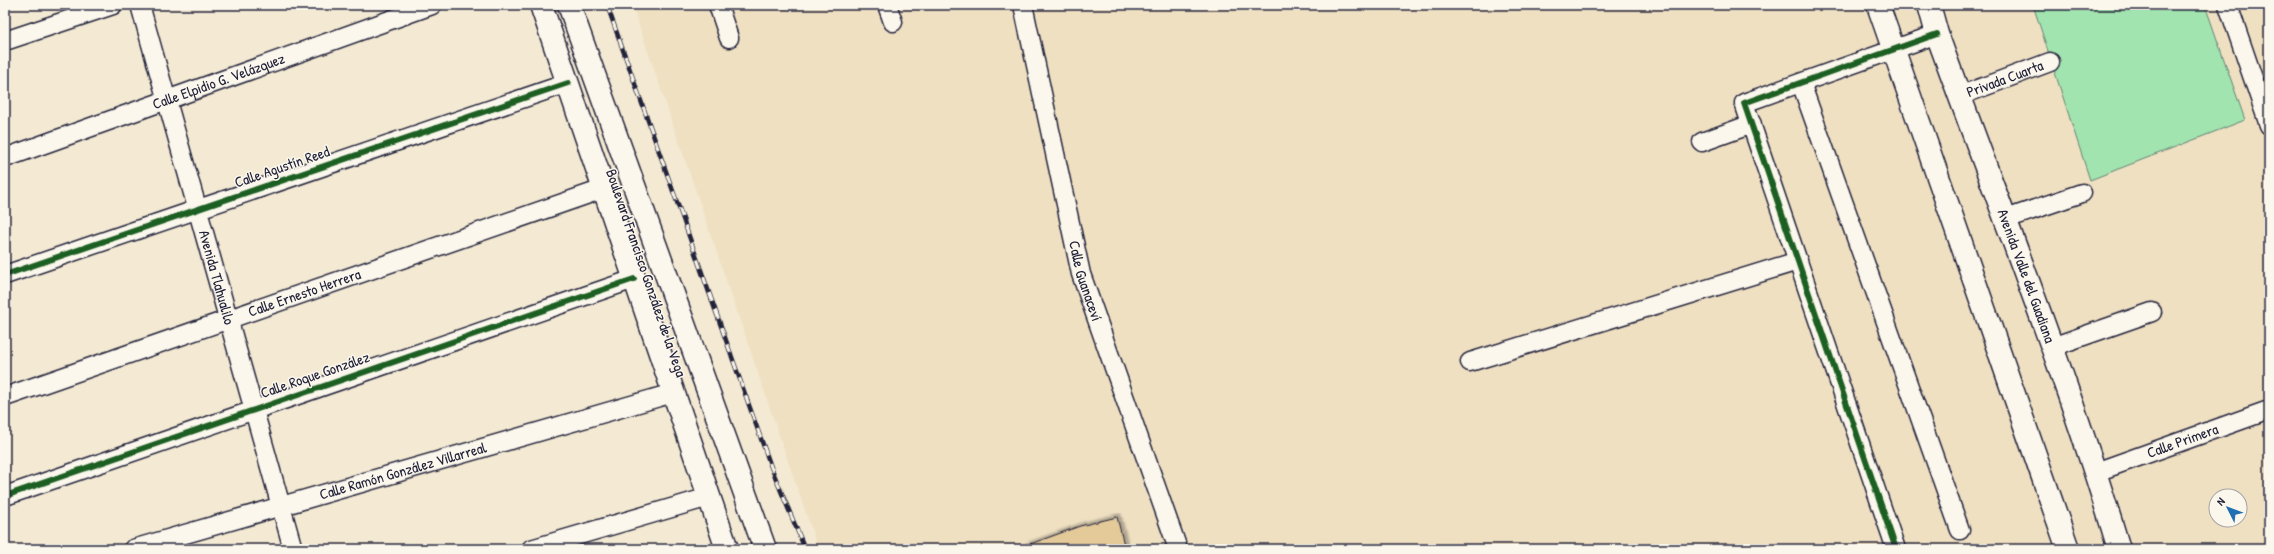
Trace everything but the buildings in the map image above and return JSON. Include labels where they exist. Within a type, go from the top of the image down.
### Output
[{"type":"main road","name":"Boulevard Francisco González de la Vega","points":[[541,5],[726,549]]},
{"type":"main road","name":"Boulevard Francisco González de la Vega","points":[[569,5],[765,549]]},
{"type":"main road","points":[[1878,5],[1896,51],[2068,549]]},
{"type":"main road","name":"Avenida Valle del Guadiana","points":[[1929,5],[1959,96],[2006,219],[2096,472],[2119,549]]},
{"type":"street","points":[[5,41],[113,5]]},
{"type":"street","name":"Avenida Tlahualilo","points":[[140,5],[293,549]]},
{"type":"street","name":"Calle Elpidio G. Velázquez","points":[[5,158],[432,5]]},
{"type":"street","points":[[718,5],[729,38]]},
{"type":"street","points":[[887,5],[893,22]]},
{"type":"street","name":"Calle Guanaceví","points":[[1023,5],[1081,274],[1178,549]]},
{"type":"street","points":[[2228,5],[2269,125]]},
{"type":"street","points":[[1896,549],[1744,102],[1896,51],[1938,34]]},
{"type":"street","name":"Privada Cuarta","points":[[1959,96],[2050,62]]},
{"type":"street","name":"Calle Agustín Reed","points":[[5,275],[568,83]]},
{"type":"street","points":[[1801,83],[1960,530]]},
{"type":"street","points":[[1702,142],[1752,124]]},
{"type":"street","name":"Calle Ernesto Herrera","points":[[5,396],[603,188]]},
{"type":"street","points":[[2006,219],[2082,193]]},
{"type":"street","points":[[1470,362],[1798,261]]},
{"type":"street","name":"Calle Roque González","points":[[5,496],[634,279]]},
{"type":"street","points":[[2052,347],[2152,312]]},
{"type":"street","name":"Calle Ramón González Villarreal","points":[[133,549],[673,393]]},
{"type":"street","name":"Calle Primera","points":[[2096,472],[2269,410]]},
{"type":"street","points":[[531,549],[709,497]]},
{"type":"shaded area","points":[[632,5],[2269,5],[2269,549],[818,549]]},
{"type":"green space","points":[[2033,5],[2205,5],[2245,120],[2090,180]]},
{"type":"railway","points":[[607,5],[771,467],[805,549]]},
{"type":"cycle path","points":[[1896,549],[1744,103],[1937,34]]},
{"type":"cycle path","points":[[5,275],[568,83]]},
{"type":"cycle path","points":[[5,496],[634,279]]}]
